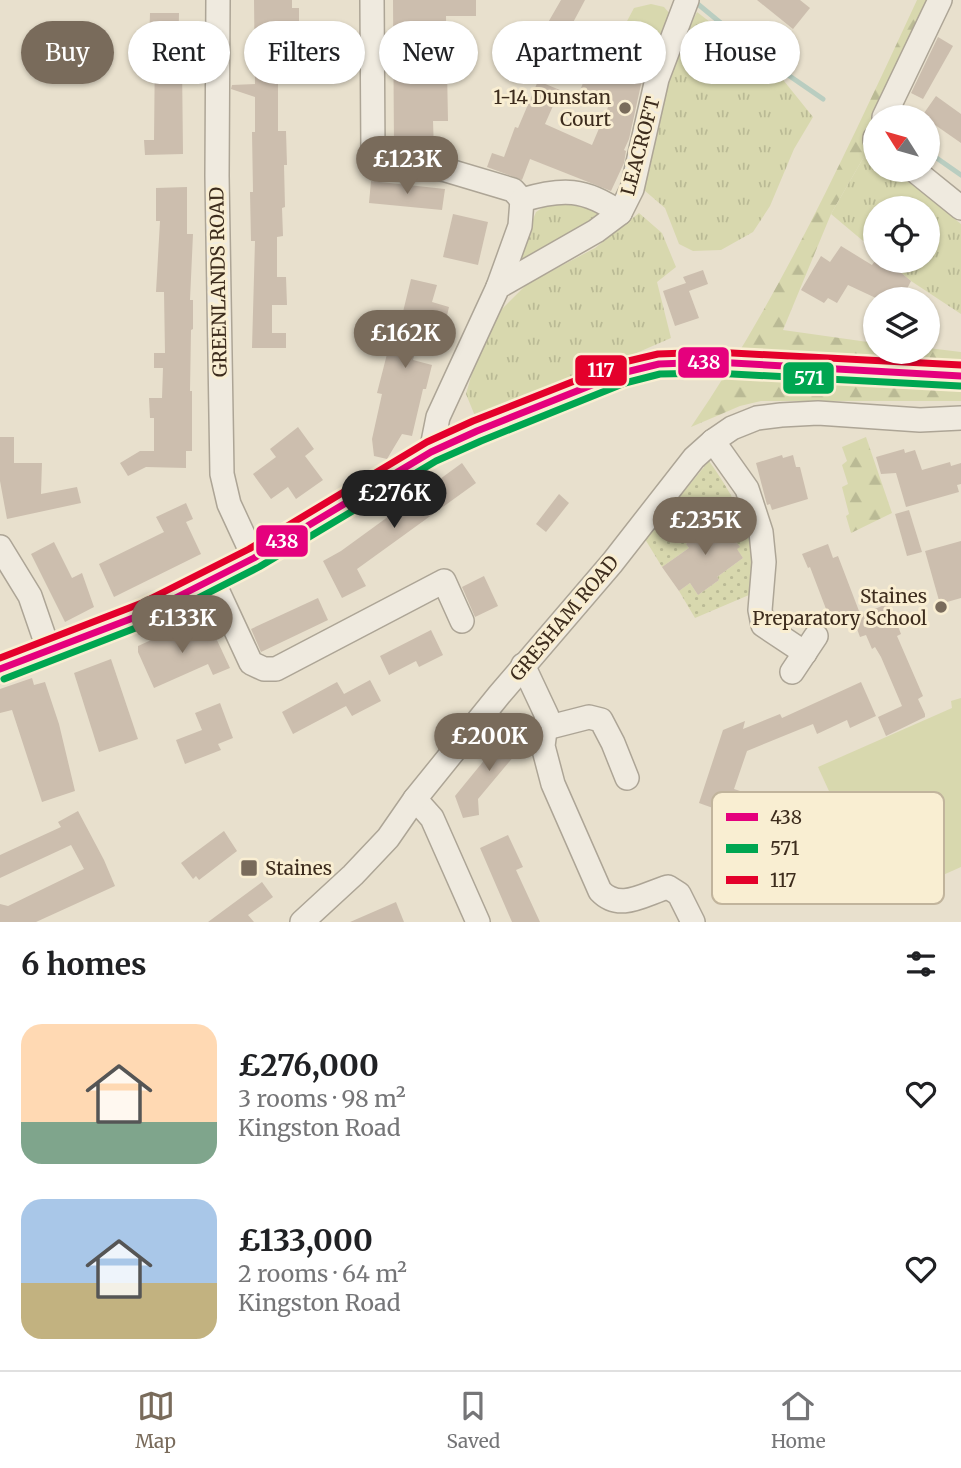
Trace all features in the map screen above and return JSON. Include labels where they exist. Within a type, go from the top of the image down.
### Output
[{"type":"street","name":"GREENLANDS ROAD","points":[[218,0],[217,176],[222,474],[229,505],[254,558]]},
{"type":"street","points":[[372,0],[373,155],[385,160],[446,170],[513,190],[522,200],[520,226],[498,287],[438,417],[431,452]]},
{"type":"street","points":[[890,105],[940,0]]},
{"type":"street","name":"LEACROFT","points":[[498,287],[596,231],[620,213],[632,189],[657,79],[687,1]]},
{"type":"street","points":[[929,182],[961,208]]},
{"type":"street","name":"LEACROFT","points":[[522,200],[568,191],[600,199],[620,213]]},
{"type":"street","points":[[0,669],[146,613],[254,558],[431,452],[622,373],[659,364],[714,362],[961,376]]},
{"type":"street","points":[[453,384],[453,399],[457,411],[477,431]]},
{"type":"street","name":"GRESHAM ROAD","points":[[302,922],[388,838],[415,799],[523,665],[612,563],[694,458],[713,441],[733,428],[757,418],[781,415],[818,413],[920,420],[961,418]]},
{"type":"street","points":[[713,441],[747,489],[761,533],[764,562],[760,610],[763,625],[810,644],[792,672]]},
{"type":"street","points":[[0,547],[30,596],[49,651]]},
{"type":"street","points":[[213,581],[251,663],[264,669],[276,668],[444,582],[462,621]]},
{"type":"street","points":[[523,665],[547,716],[543,746],[552,784],[600,891],[608,899],[621,903],[668,887],[679,894],[693,922]]},
{"type":"street","points":[[546,727],[589,717],[601,720],[614,743],[627,778]]},
{"type":"street","points":[[415,799],[432,818],[478,922]]},
{"type":"green space","points":[[917,0],[931,0],[881,105],[868,105]]},
{"type":"green space","points":[[651,4],[664,7],[670,14],[666,26],[666,21],[627,21],[634,8]]},
{"type":"green space","points":[[697,12],[709,21],[693,21]]},
{"type":"green space","points":[[680,49],[680,84],[786,84],[813,117],[794,149],[770,206],[753,232],[721,250],[693,251],[679,244],[665,208],[644,190],[664,99]]},
{"type":"green space","points":[[863,115],[863,158],[831,214],[783,330],[863,341],[863,364],[940,364],[940,349],[961,352],[961,401],[761,401],[740,406],[691,427],[755,325]]},
{"type":"green space","points":[[863,158],[863,182],[909,182],[928,196],[863,196],[863,241],[831,214]]},
{"type":"green space","points":[[556,199],[607,212],[515,264],[536,212]]},
{"type":"green space","points":[[940,206],[961,224],[961,314],[940,300],[940,287],[920,287],[901,273],[940,273]]},
{"type":"green space","points":[[639,213],[662,233],[676,267],[657,282],[671,338],[517,405],[475,416],[466,394],[477,356],[502,309],[527,284],[595,248]]},
{"type":"green space","points":[[866,437],[892,513],[851,533],[842,487],[848,484],[842,465],[847,461],[842,447]]},
{"type":"green space","points":[[709,461],[729,491],[744,524],[750,542],[752,577],[749,595],[695,618],[679,591],[690,583],[698,595],[743,558],[725,533],[728,530],[714,511],[703,518],[706,522],[696,529],[700,535],[686,544],[689,548],[662,567],[645,539]]},
{"type":"green space","points":[[961,698],[961,867],[944,875],[944,792],[829,792],[818,767],[952,708],[951,701]]},
{"type":"building","points":[[254,0],[292,0],[292,8],[299,8],[299,21],[254,21]]},
{"type":"building","points":[[393,0],[476,0],[476,16],[446,16],[446,21],[393,21]]},
{"type":"building","points":[[561,0],[585,0],[574,21],[549,21]]},
{"type":"building","points":[[757,0],[800,0],[810,8],[799,21],[783,21]]},
{"type":"building","points":[[150,13],[179,13],[179,21],[150,21]]},
{"type":"building","points":[[938,37],[953,46],[923,99],[911,93]]},
{"type":"building","points":[[155,84],[182,84],[183,154],[145,155],[144,140],[154,140]]},
{"type":"building","points":[[278,84],[278,131],[286,131],[287,165],[284,165],[283,236],[277,237],[277,277],[286,277],[287,305],[272,305],[272,333],[286,333],[286,348],[252,348],[255,241],[251,241],[250,192],[253,192],[252,132],[255,132],[255,97],[231,89],[232,85]]},
{"type":"building","points":[[394,84],[447,84],[448,121],[433,121],[434,151],[394,147]]},
{"type":"building","points":[[537,84],[545,84],[560,90],[545,124],[592,145],[611,100],[581,88],[583,84],[641,84],[624,150],[624,163],[611,191],[530,159],[522,180],[487,167],[492,153],[504,157],[515,127],[518,128]]},
{"type":"building","points":[[936,96],[961,114],[961,143],[940,128],[940,105],[930,105]]},
{"type":"building","points":[[371,181],[445,189],[442,210],[369,203]]},
{"type":"building","points":[[187,187],[187,234],[193,234],[190,300],[193,300],[190,391],[192,451],[186,451],[186,468],[146,467],[128,476],[120,463],[140,451],[154,451],[154,418],[150,418],[149,398],[162,398],[163,368],[154,368],[154,353],[165,353],[164,292],[156,292],[160,221],[156,221],[156,188]]},
{"type":"building","points":[[453,214],[488,222],[478,265],[443,257]]},
{"type":"building","points":[[841,246],[863,259],[863,273],[901,273],[911,281],[908,287],[863,287],[863,292],[848,285],[837,303],[828,298],[824,303],[801,290],[821,256],[830,262]]},
{"type":"building","points":[[703,270],[708,284],[689,291],[699,318],[675,326],[663,291],[686,283],[683,277]]},
{"type":"building","points":[[411,279],[437,285],[432,302],[449,307],[446,320],[425,315],[413,360],[432,365],[426,389],[423,389],[412,436],[402,434],[387,459],[374,456],[372,439],[382,394],[377,393],[396,319],[401,320]]},
{"type":"building","points":[[298,427],[314,449],[305,456],[323,480],[296,499],[288,487],[271,499],[253,474],[276,457],[270,449]]},
{"type":"building","points":[[0,437],[14,437],[14,463],[42,463],[41,494],[77,487],[81,503],[7,519],[0,481]]},
{"type":"building","points":[[904,449],[905,453],[915,450],[922,470],[950,462],[951,466],[961,463],[961,484],[957,485],[959,492],[906,507],[896,473],[881,474],[876,457]]},
{"type":"building","points":[[782,455],[783,458],[793,455],[796,467],[800,467],[808,499],[772,510],[770,504],[767,505],[756,463]]},
{"type":"building","points":[[462,463],[476,483],[357,569],[366,586],[342,598],[323,561],[341,551]]},
{"type":"building","points":[[559,494],[569,503],[546,532],[536,524]]},
{"type":"building","points":[[186,503],[193,519],[186,522],[201,554],[114,597],[99,564],[164,532],[156,517]]},
{"type":"building","points":[[909,510],[922,552],[907,556],[895,514]]},
{"type":"building","points":[[714,511],[740,547],[737,549],[743,558],[698,595],[690,583],[679,591],[662,567],[689,548],[686,544],[700,535],[696,529],[706,522],[703,519]]},
{"type":"building","points":[[961,541],[961,598],[940,604],[925,551]]},
{"type":"building","points":[[54,542],[72,578],[82,573],[94,607],[65,622],[31,554]]},
{"type":"building","points":[[828,544],[833,558],[838,556],[859,611],[831,622],[810,567],[808,568],[802,554]]},
{"type":"building","points":[[484,576],[498,606],[475,617],[462,587]]},
{"type":"building","points":[[318,598],[328,620],[261,652],[251,629]]},
{"type":"building","points":[[889,603],[901,634],[897,636],[923,696],[918,699],[925,717],[886,736],[878,717],[902,706],[881,657],[875,647],[872,649],[866,635],[860,637],[853,618]]},
{"type":"building","points":[[209,623],[230,668],[213,675],[208,664],[154,688],[138,652],[138,646],[180,627],[184,635]]},
{"type":"building","points":[[431,630],[443,655],[419,667],[416,661],[389,675],[380,656]]},
{"type":"building","points":[[111,659],[138,739],[99,752],[74,673]]},
{"type":"building","points":[[32,678],[34,685],[45,682],[59,724],[75,791],[42,802],[12,710],[0,713],[0,689]]},
{"type":"building","points":[[370,680],[381,701],[352,716],[346,706],[293,734],[282,712],[337,682],[344,694]]},
{"type":"building","points":[[861,682],[876,716],[850,728],[847,720],[817,734],[813,724],[747,751],[734,789],[743,792],[712,792],[712,808],[699,803],[723,730],[745,721],[743,729],[780,714],[782,718]]},
{"type":"building","points":[[220,703],[233,738],[218,744],[221,750],[185,764],[176,740],[202,730],[195,713]]},
{"type":"building","points":[[504,736],[529,740],[527,758],[514,756],[478,799],[479,815],[463,818],[455,796]]},
{"type":"building","points":[[78,811],[115,886],[36,922],[0,922],[0,904],[8,906],[84,869],[71,845],[0,878],[0,855],[61,827],[58,822]]},
{"type":"building","points":[[224,831],[237,851],[199,880],[196,876],[193,879],[181,863]]},
{"type":"building","points":[[508,835],[523,867],[516,870],[540,922],[512,922],[480,848]]},
{"type":"building","points":[[262,882],[273,897],[248,915],[254,922],[208,922]]},
{"type":"building","points":[[396,902],[404,922],[350,922]]},
{"type":"waterway","points":[[693,0],[762,57],[823,99]]},
{"type":"waterway","points":[[940,160],[961,175]]},
{"type":"transit line","name":"117","points":[[0,658],[142,603],[249,549],[427,442],[620,363],[658,354],[714,352],[961,365]]},
{"type":"transit line","name":"438","points":[[0,669],[146,613],[254,558],[431,452],[622,373],[659,364],[714,362],[961,376]]},
{"type":"transit line","name":"571","points":[[4,679],[151,622],[259,567],[436,461],[625,383],[660,374],[714,373],[960,386]]},
{"type":"place","name":"1-14 Dunstan Court","points":[[625,108]]},
{"type":"place","name":"Staines Preparatory School","points":[[941,607]]},
{"type":"place","name":"Staines","points":[[249,868]]}]
